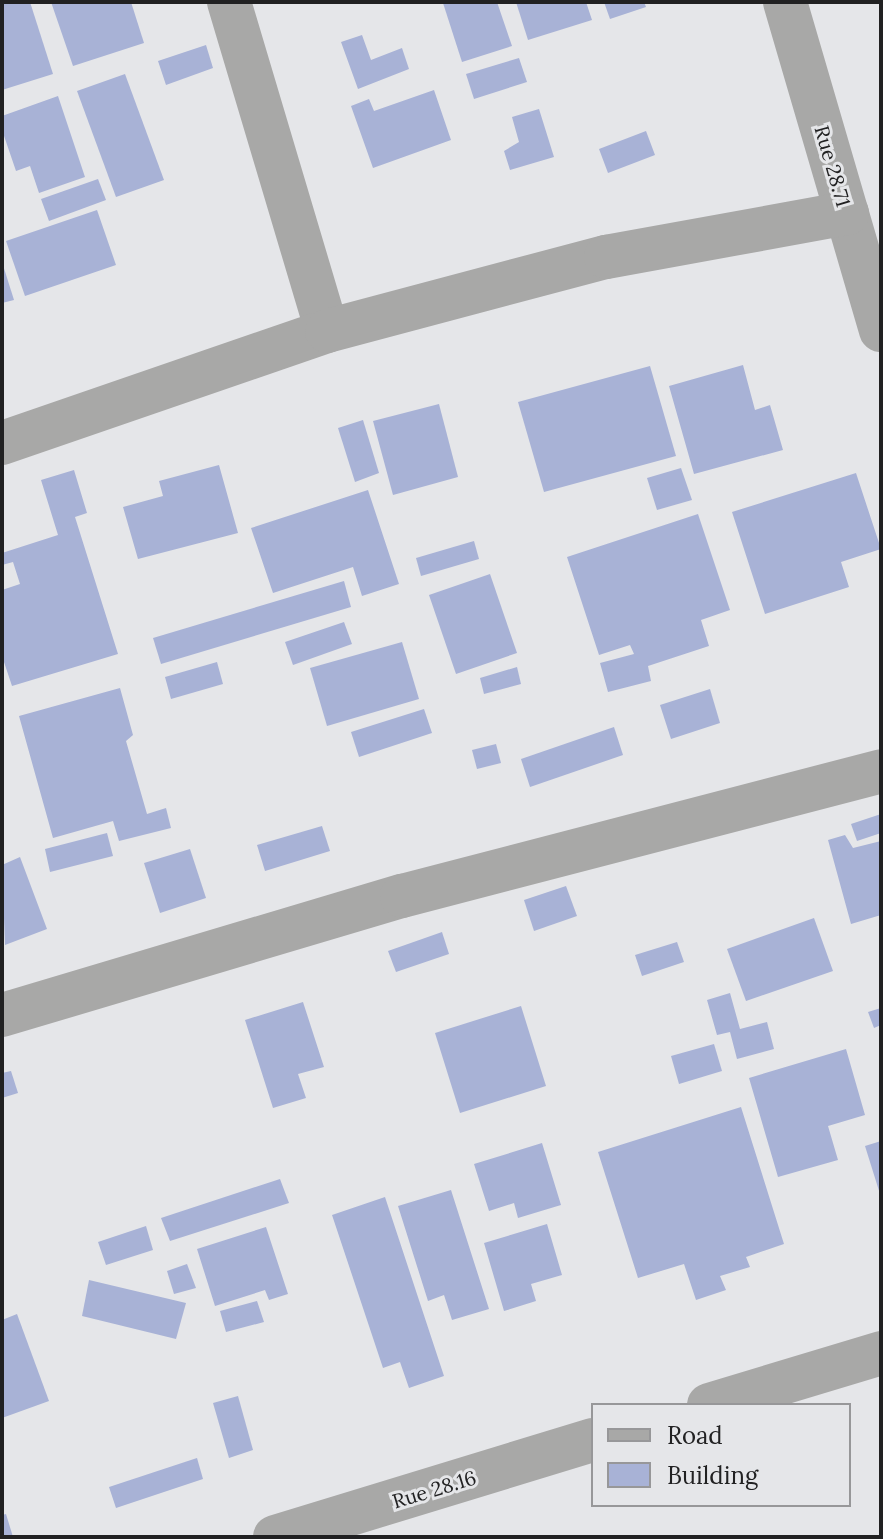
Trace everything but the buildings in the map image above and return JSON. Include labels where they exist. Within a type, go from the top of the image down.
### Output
[{"type":"street","points":[[229,2],[327,331]]},
{"type":"street","name":"Rue 28.71","points":[[785,2],[881,330]]},
{"type":"street","points":[[2,443],[327,331],[606,257],[847,213]]},
{"type":"street","points":[[2,1015],[402,896],[881,771]]},
{"type":"street","points":[[716,1403],[881,1353]]},
{"type":"street","name":"Rue 28.16","points":[[275,1537],[591,1441]]}]
